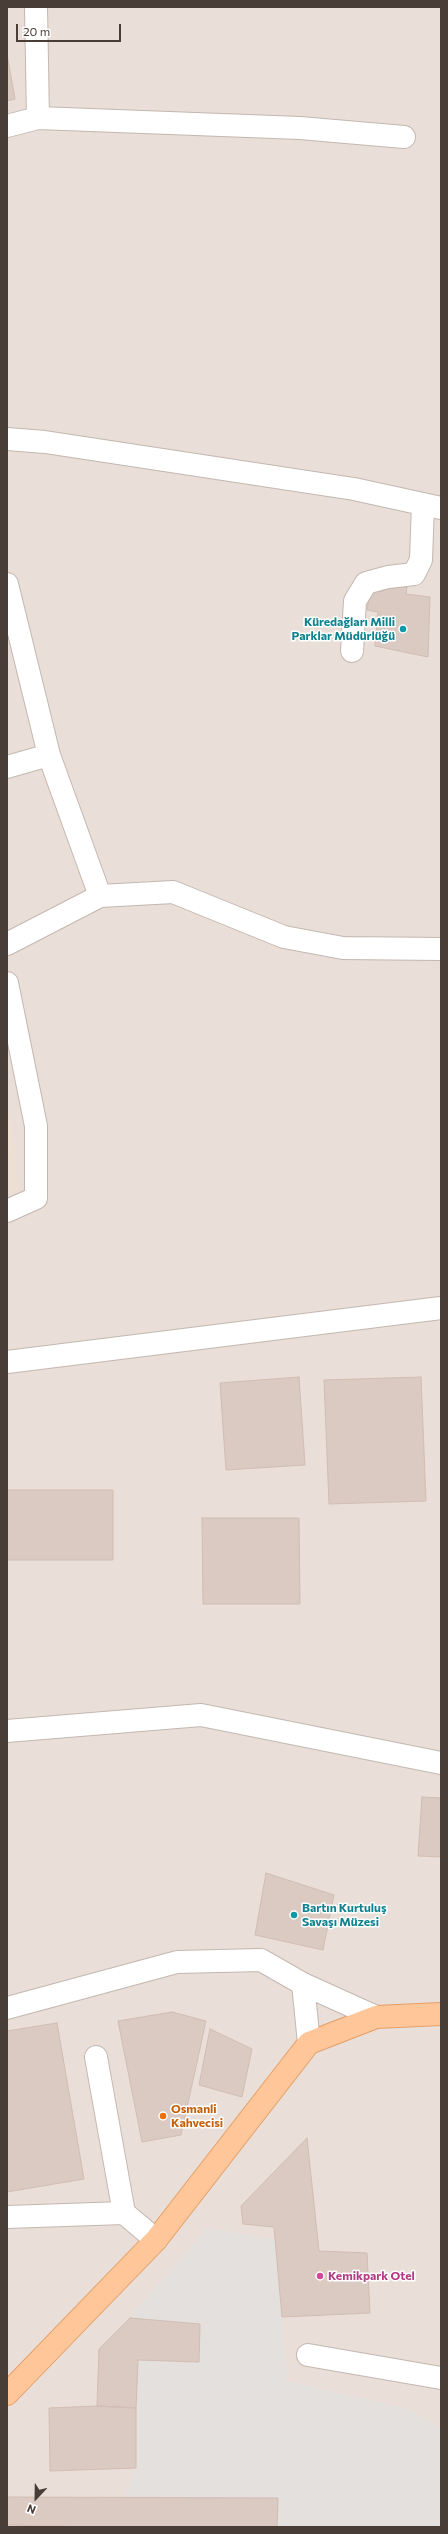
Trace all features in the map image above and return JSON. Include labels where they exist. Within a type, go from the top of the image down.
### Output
[{"type":"main road","points":[[7,2394],[156,2240],[309,2043],[376,2017],[441,2014]]},
{"type":"street","points":[[36,7],[38,118]]},
{"type":"street","points":[[7,126],[38,118],[300,128],[404,137]]},
{"type":"street","points":[[7,439],[45,442],[354,489],[432,506],[421,560],[414,574],[388,577],[366,583],[355,601],[352,651]]},
{"type":"street","points":[[7,584],[49,755],[100,896]]},
{"type":"street","points":[[7,767],[49,755]]},
{"type":"street","points":[[7,944],[100,896],[173,892],[284,936],[343,948],[441,949]]},
{"type":"street","points":[[7,983],[36,1126],[36,1198],[7,1211]]},
{"type":"street","points":[[7,1362],[441,1308]]},
{"type":"street","points":[[7,1731],[201,1715],[441,1763]]},
{"type":"street","points":[[7,2008],[176,1962],[261,1960],[303,1984],[376,2017]]},
{"type":"street","points":[[303,1984],[309,2043]]},
{"type":"street","points":[[96,2057],[124,2213],[156,2240]]},
{"type":"street","points":[[7,2217],[124,2213]]},
{"type":"street","points":[[308,2355],[441,2378]]},
{"type":"shaded area","points":[[7,7],[441,7],[441,2527],[7,2527]]},
{"type":"shaded area","points":[[7,1096],[19,1190],[7,1195]]},
{"type":"shaded area","points":[[208,2228],[276,2240],[287,2381],[407,2409],[441,2429],[441,2527],[277,2527],[278,2498],[124,2497],[136,2468],[138,2360],[199,2362],[200,2324],[130,2318]]},
{"type":"building","points":[[7,54],[15,99],[7,101]]},
{"type":"building","name":"Küredağları Milli Parklar Müdürlüğü","points":[[384,583],[407,587],[406,594],[430,597],[428,657],[375,646],[378,612],[367,610],[370,589],[383,591]]},
{"type":"building","points":[[299,1377],[305,1465],[226,1470],[220,1383]]},
{"type":"building","points":[[421,1377],[426,1501],[329,1504],[324,1380]]},
{"type":"building","points":[[7,1490],[113,1490],[113,1560],[7,1560]]},
{"type":"building","points":[[202,1518],[299,1518],[300,1604],[203,1604]]},
{"type":"building","points":[[422,1797],[441,1798],[441,1857],[418,1856]]},
{"type":"building","name":"Bartın Kurtuluş Savaşı Müzesi","points":[[266,1873],[334,1895],[323,1950],[255,1935]]},
{"type":"building","points":[[172,2012],[206,2021],[181,2135],[142,2142],[118,2021]]},
{"type":"building","points":[[57,2023],[84,2179],[7,2192],[7,2031]]},
{"type":"building","points":[[210,2029],[252,2049],[242,2097],[199,2085]]},
{"type":"building","points":[[307,2138],[319,2251],[367,2253],[370,2313],[282,2317],[274,2227],[243,2224],[241,2206]]},
{"type":"building","points":[[130,2318],[200,2324],[199,2362],[138,2360],[136,2408],[97,2406],[99,2349]]},
{"type":"building","points":[[97,2406],[136,2408],[136,2468],[50,2471],[49,2408]]},
{"type":"building","points":[[7,2497],[278,2498],[277,2527],[7,2527]]},
{"type":"building","points":[[7,2525],[98,2527],[7,2527]]},
{"type":"place","name":"Küredağları Milli Parklar Müdürlüğü","points":[[403,629]]},
{"type":"place","name":"Bartın Kurtuluş Savaşı Müzesi","points":[[294,1915]]},
{"type":"place","name":"Osmanli Kahvecisi","points":[[163,2116]]},
{"type":"place","name":"Kemikpark Otel","points":[[320,2276]]}]
